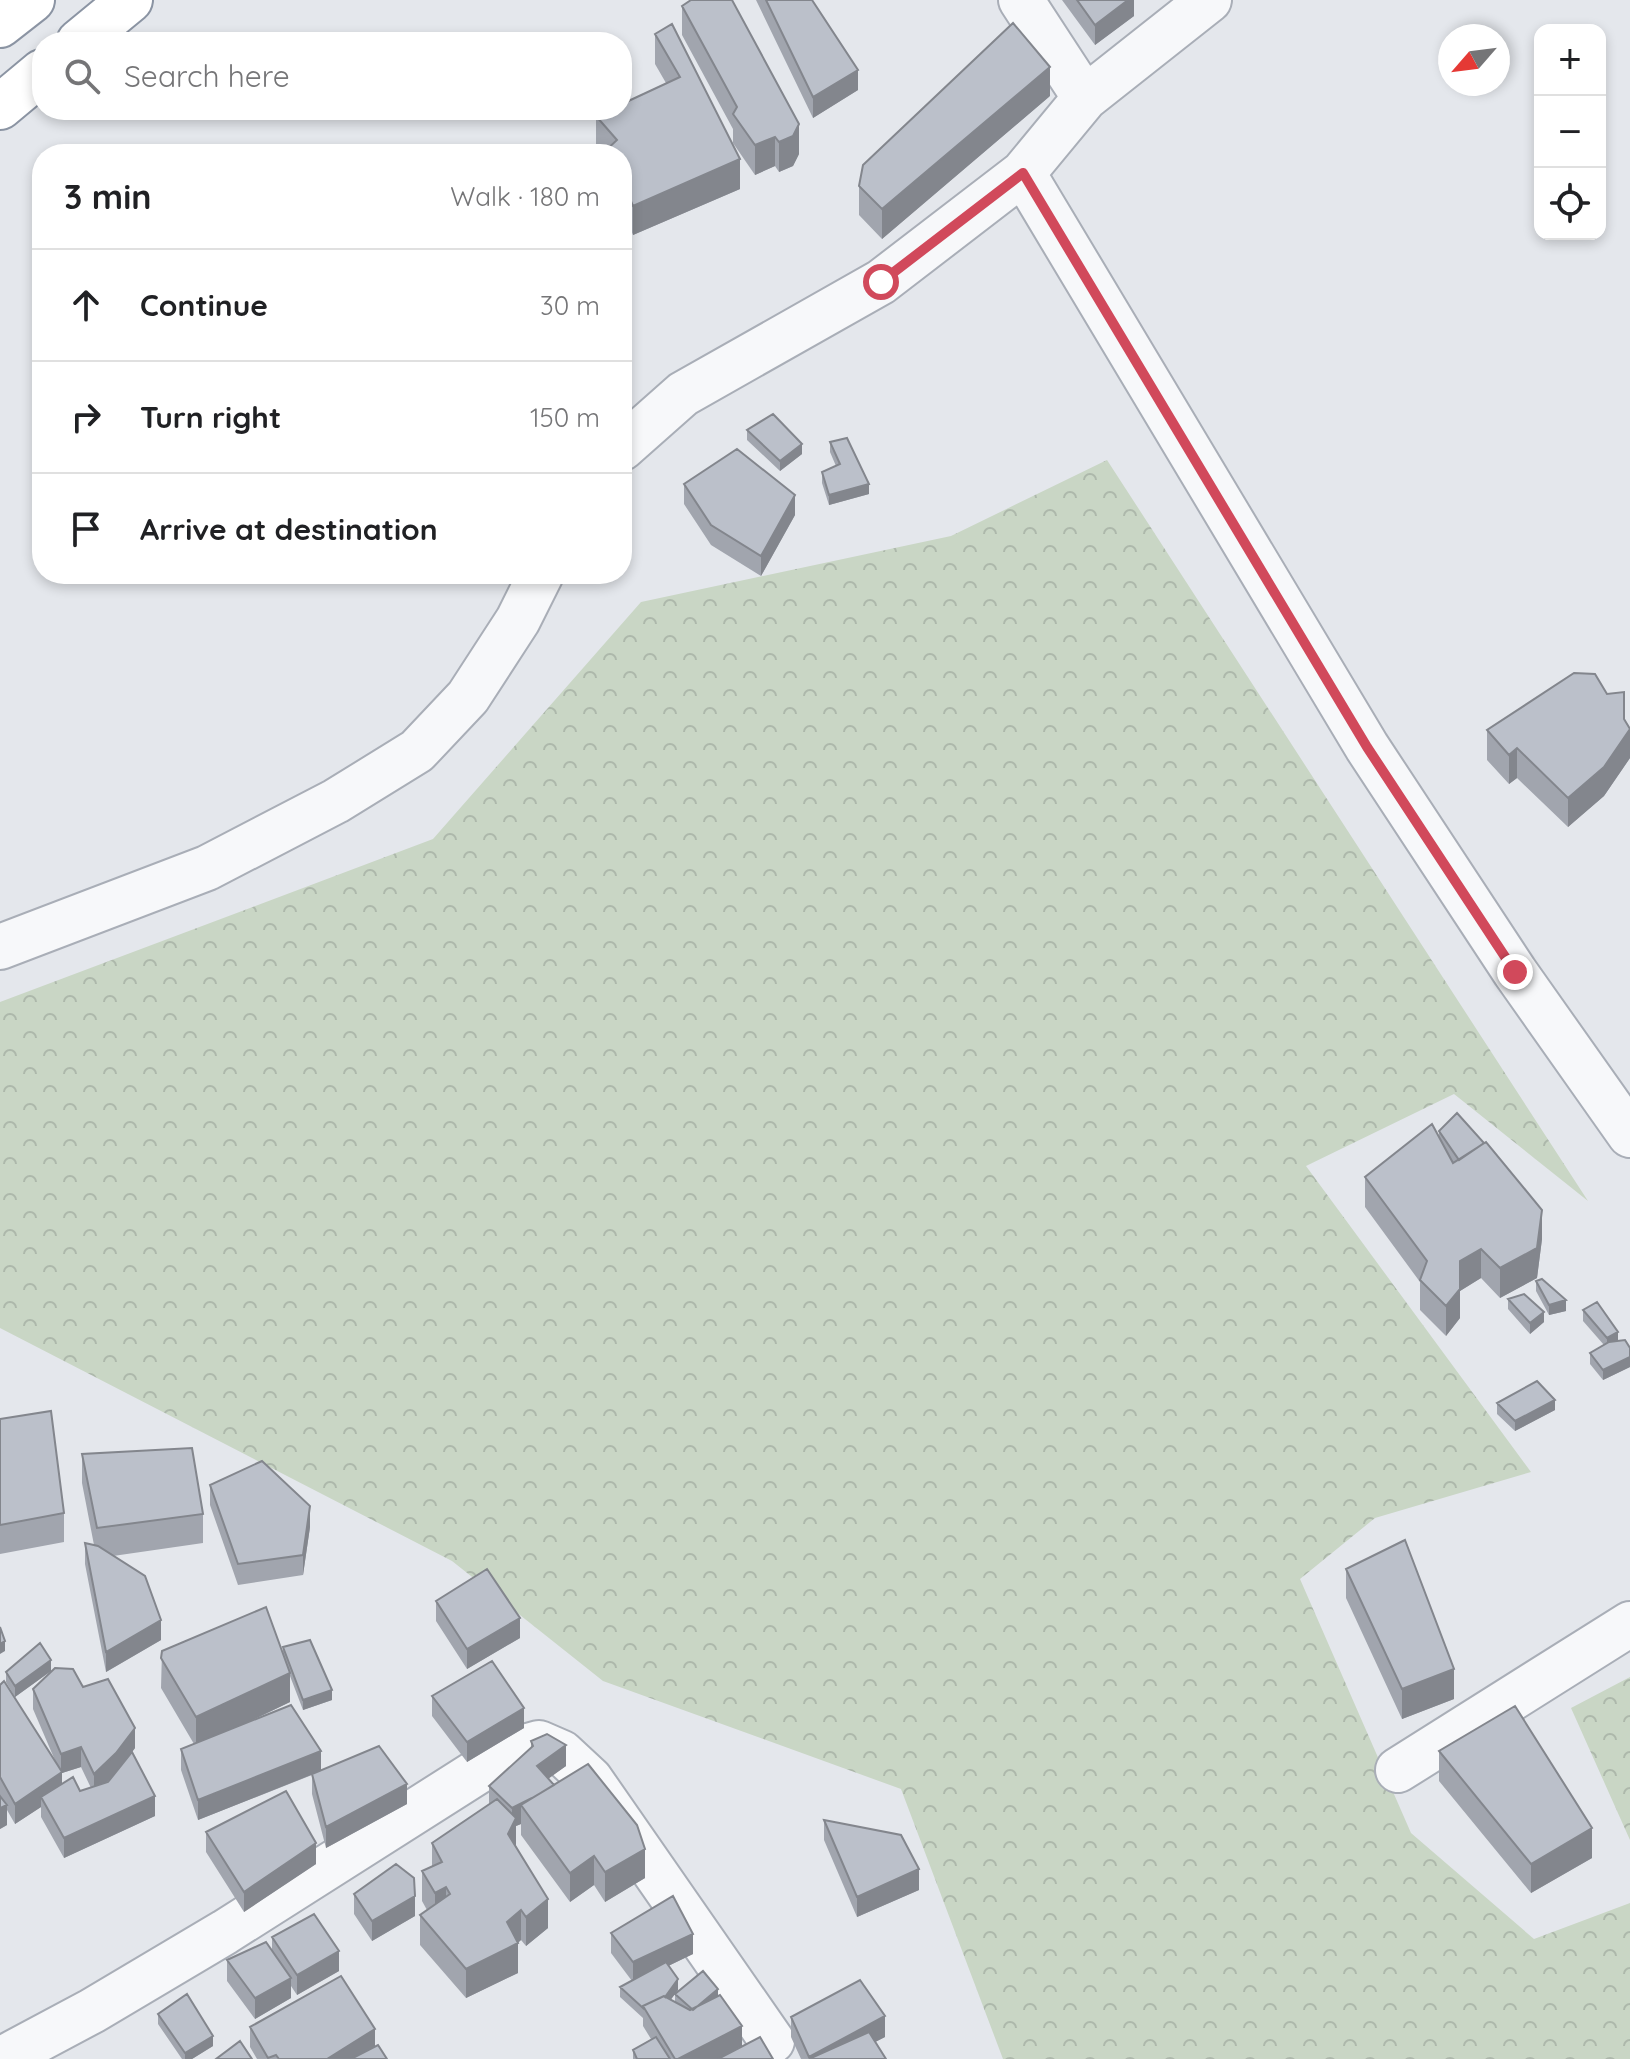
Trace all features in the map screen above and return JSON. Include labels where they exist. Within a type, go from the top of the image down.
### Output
[{"type":"highway","points":[[0,25],[32,0]]},
{"type":"highway","points":[[91,32],[130,0]]},
{"type":"highway","points":[[0,107],[32,80]]},
{"type":"street","points":[[1021,0],[1085,98]]},
{"type":"street","points":[[632,439],[683,394],[881,282],[1023,173],[1085,98],[1209,0]]},
{"type":"street","points":[[1023,173],[1367,747],[1515,972],[1630,1135]]},
{"type":"street","points":[[0,947],[207,868],[336,801],[417,751],[468,697],[518,620],[536,584]]},
{"type":"street","points":[[1398,1770],[1630,1624]]},
{"type":"street","points":[[2,2059],[92,2011],[225,1932],[510,1751],[539,1743],[562,1753],[590,1779],[772,2041]]},
{"type":"green space","points":[[1107,460],[1588,1201],[1454,1094],[1306,1166],[1531,1472],[1375,1518],[1300,1579],[1411,1833],[1534,1939],[1630,1903],[1630,2059],[1003,2059],[901,1789],[603,1681],[452,1561],[0,1328],[0,1002],[433,839],[641,602],[951,536]]},
{"type":"green space","points":[[1630,1677],[1630,1840],[1571,1708]]},
{"type":"building","points":[[691,0],[732,0],[799,124],[793,136],[779,142],[775,137],[755,145],[733,114],[737,107],[682,6]]},
{"type":"building","points":[[766,0],[812,0],[858,70],[813,97]]},
{"type":"building","points":[[1077,0],[1128,0],[1095,25]]},
{"type":"building","points":[[1013,23],[1050,67],[882,209],[859,186],[863,165]]},
{"type":"building","points":[[672,24],[740,159],[633,206],[632,144],[613,144],[617,140],[600,120],[632,120],[632,99],[680,77],[655,34]]},
{"type":"building","points":[[773,414],[802,444],[780,461],[747,430]]},
{"type":"building","points":[[847,438],[869,484],[829,495],[822,472],[840,464],[830,442]]},
{"type":"building","points":[[737,449],[795,495],[761,556],[711,525],[684,484]]},
{"type":"building","points":[[1574,673],[1595,674],[1607,694],[1624,692],[1624,719],[1630,729],[1604,767],[1568,798],[1517,748],[1509,755],[1487,730]]},
{"type":"building","points":[[1457,1113],[1484,1143],[1459,1160],[1439,1131]]},
{"type":"building","points":[[1432,1124],[1453,1163],[1486,1142],[1542,1210],[1537,1248],[1500,1268],[1481,1249],[1460,1261],[1460,1289],[1446,1306],[1420,1280],[1427,1261],[1365,1177]]},
{"type":"building","points":[[1542,1279],[1566,1300],[1549,1305],[1536,1281]]},
{"type":"building","points":[[1524,1294],[1544,1312],[1530,1323],[1508,1299]]},
{"type":"building","points":[[1597,1302],[1618,1332],[1607,1338],[1583,1310]]},
{"type":"building","points":[[1625,1340],[1630,1348],[1630,1357],[1603,1370],[1590,1353],[1609,1342]]},
{"type":"building","points":[[1537,1381],[1555,1400],[1515,1421],[1497,1403]]},
{"type":"building","points":[[51,1411],[64,1513],[0,1525],[0,1419]]},
{"type":"building","points":[[192,1448],[203,1514],[97,1528],[82,1454]]},
{"type":"building","points":[[262,1461],[310,1506],[303,1555],[238,1564],[210,1485]]},
{"type":"building","points":[[1405,1540],[1454,1669],[1402,1689],[1346,1569]]},
{"type":"building","points":[[85,1543],[98,1546],[145,1576],[161,1620],[106,1652]]},
{"type":"building","points":[[487,1569],[520,1618],[467,1649],[436,1601]]},
{"type":"building","points":[[266,1607],[290,1673],[196,1717],[161,1658],[162,1651]]},
{"type":"building","points":[[0,1627],[5,1641],[0,1644]]},
{"type":"building","points":[[310,1640],[332,1690],[303,1700],[283,1647]]},
{"type":"building","points":[[40,1643],[51,1660],[15,1686],[6,1672]]},
{"type":"building","points":[[492,1661],[524,1708],[467,1742],[432,1696]]},
{"type":"building","points":[[55,1668],[73,1669],[83,1687],[108,1679],[135,1728],[116,1753],[94,1774],[81,1747],[61,1754],[33,1689]]},
{"type":"building","points":[[4,1681],[62,1772],[15,1804],[0,1777],[0,1685]]},
{"type":"building","points":[[291,1705],[321,1751],[198,1800],[181,1749]]},
{"type":"building","points":[[1515,1706],[1592,1828],[1531,1864],[1439,1751]]},
{"type":"building","points":[[547,1734],[566,1745],[537,1766],[554,1785],[512,1808],[489,1786],[533,1746],[531,1741]]},
{"type":"building","points":[[379,1746],[407,1784],[326,1827],[312,1774]]},
{"type":"building","points":[[132,1752],[155,1796],[64,1838],[41,1797],[73,1777],[80,1791],[108,1782]]},
{"type":"building","points":[[588,1764],[637,1825],[645,1849],[605,1872],[594,1856],[570,1873],[521,1805]]},
{"type":"building","points":[[286,1791],[316,1843],[244,1892],[206,1832]]},
{"type":"building","points":[[0,1796],[7,1805],[0,1808]]},
{"type":"building","points":[[497,1799],[516,1818],[508,1834],[548,1899],[526,1917],[521,1910],[507,1922],[518,1943],[466,1969],[420,1915],[450,1894],[446,1887],[435,1893],[422,1871],[442,1862],[432,1843]]},
{"type":"building","points":[[824,1820],[901,1835],[919,1869],[857,1897]]},
{"type":"building","points":[[396,1864],[414,1878],[415,1896],[372,1921],[354,1894]]},
{"type":"building","points":[[673,1896],[693,1934],[633,1962],[611,1933]]},
{"type":"building","points":[[314,1914],[339,1951],[297,1975],[272,1937]]},
{"type":"building","points":[[266,1942],[291,1978],[255,1998],[227,1960]]},
{"type":"building","points":[[666,1962],[678,1979],[665,1997],[643,2008],[620,1987]]},
{"type":"building","points":[[703,1971],[718,1989],[693,2010],[675,1994]]},
{"type":"building","points":[[341,1976],[375,2029],[327,2059],[279,2059],[276,2055],[268,2058],[250,2027]]},
{"type":"building","points":[[860,1980],[885,2016],[809,2057],[791,2017]]},
{"type":"building","points":[[187,1994],[213,2036],[185,2053],[158,2014]]},
{"type":"building","points":[[720,1995],[742,2026],[675,2059],[643,2006],[664,1996],[690,2010]]},
{"type":"building","points":[[869,2032],[886,2059],[809,2059]]},
{"type":"building","points":[[656,2037],[670,2059],[637,2059],[633,2050]]},
{"type":"building","points":[[760,2037],[773,2059],[718,2059]]},
{"type":"building","points":[[240,2041],[252,2059],[216,2059]]},
{"type":"building","points":[[378,2045],[387,2059],[351,2059]]},
{"type":"route","points":[[881,282],[1023,173],[1367,747],[1515,972]]}]
